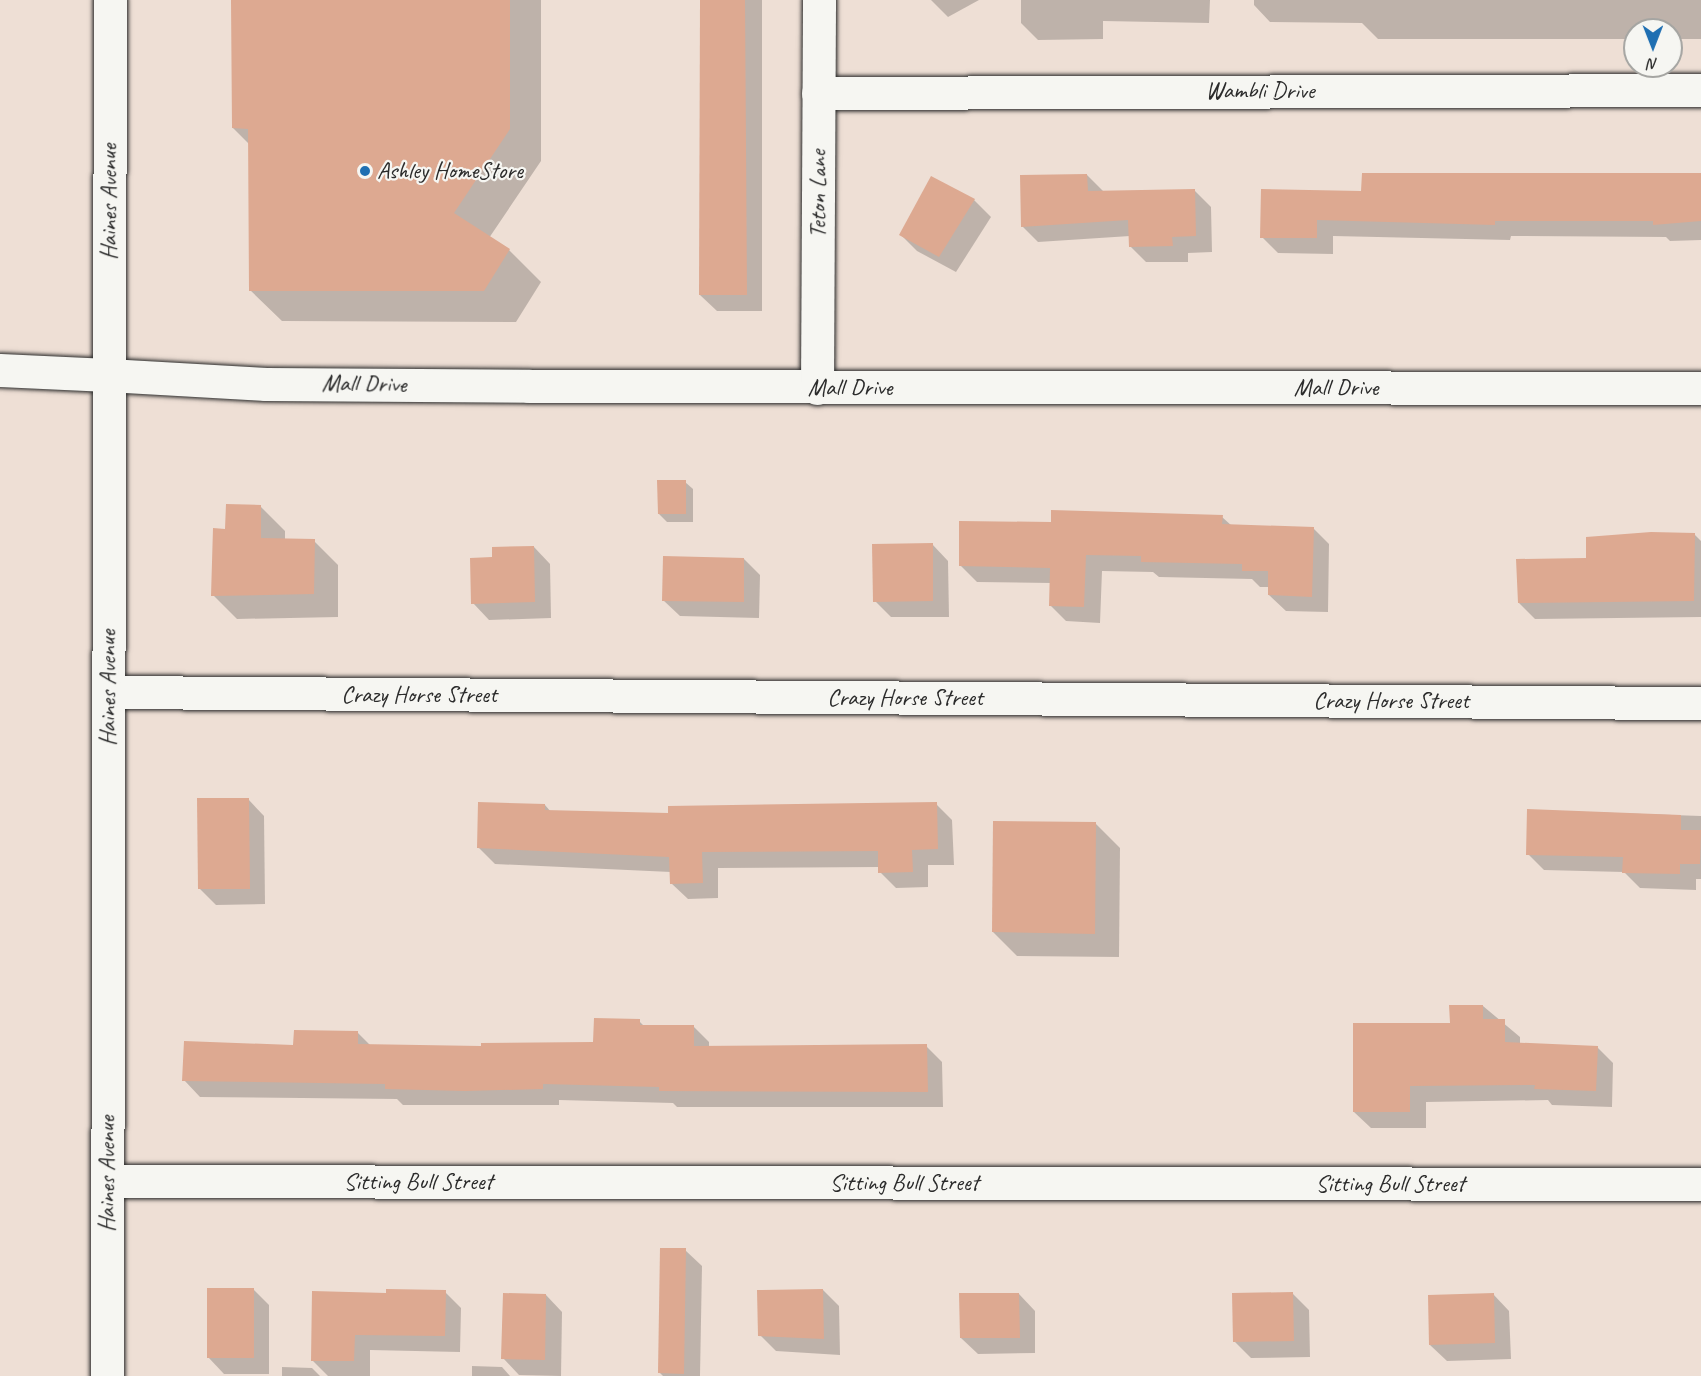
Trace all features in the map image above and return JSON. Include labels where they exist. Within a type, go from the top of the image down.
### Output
[{"type":"street","name":"Haines Avenue","points":[[107,1376],[110,0]]},
{"type":"street","name":"Teton Lane","points":[[817,388],[819,0]]},
{"type":"street","name":"Wambli Drive","points":[[818,93],[1701,90]]},
{"type":"street","name":"Mall Drive","points":[[0,370],[266,384],[817,388],[1701,388]]},
{"type":"street","name":"Crazy Horse Street","points":[[109,693],[1701,703]]},
{"type":"street","name":"Sitting Bull Street","points":[[107,1181],[1701,1184]]},
{"type":"building","name":"Ashley HomeStore","points":[[231,0],[510,0],[510,129],[454,213],[510,249],[484,291],[249,291],[248,129],[232,128]]},
{"type":"building","points":[[700,0],[745,0],[747,295],[699,295]]},
{"type":"building","points":[[1362,173],[1701,173],[1701,221],[1653,225],[1653,221],[1495,221],[1495,225],[1317,220],[1317,238],[1260,238],[1261,189],[1361,191]]},
{"type":"building","points":[[1087,174],[1088,191],[1195,189],[1196,236],[1172,237],[1173,246],[1129,247],[1128,220],[1021,227],[1020,175]]},
{"type":"building","points":[[931,176],[975,199],[939,257],[899,235]]},
{"type":"building","points":[[657,480],[686,480],[686,514],[658,514]]},
{"type":"building","points":[[226,504],[261,505],[261,538],[315,539],[314,594],[211,596],[213,528],[225,529]]},
{"type":"building","points":[[1051,510],[1223,515],[1222,524],[1314,527],[1312,597],[1268,595],[1268,571],[1242,571],[1242,564],[1141,562],[1141,556],[1086,555],[1084,607],[1049,606],[1050,568],[959,566],[959,521],[1051,522]]},
{"type":"building","points":[[1651,532],[1695,533],[1694,601],[1518,603],[1516,559],[1586,558],[1586,537]]},
{"type":"building","points":[[933,543],[933,601],[873,602],[872,544]]},
{"type":"building","points":[[534,546],[535,602],[471,604],[470,558],[492,557],[492,547]]},
{"type":"building","points":[[663,556],[744,558],[744,602],[662,601]]},
{"type":"building","points":[[197,798],[249,798],[250,889],[198,889]]},
{"type":"building","points":[[478,802],[545,804],[545,810],[668,813],[668,806],[937,802],[938,849],[912,850],[913,872],[878,873],[878,851],[702,852],[703,883],[670,884],[669,857],[477,848]]},
{"type":"building","points":[[1527,809],[1681,815],[1681,830],[1701,830],[1700,864],[1680,864],[1680,874],[1622,873],[1623,857],[1526,855]]},
{"type":"building","points":[[993,821],[1096,822],[1095,934],[992,932]]},
{"type":"building","points":[[1449,1005],[1483,1005],[1483,1019],[1505,1019],[1505,1042],[1598,1046],[1596,1091],[1534,1089],[1535,1085],[1410,1086],[1410,1112],[1353,1112],[1353,1023],[1450,1023]]},
{"type":"building","points":[[594,1018],[640,1019],[640,1025],[694,1025],[694,1046],[927,1044],[928,1092],[659,1091],[659,1087],[543,1084],[543,1089],[465,1091],[385,1089],[385,1084],[182,1081],[184,1041],[293,1045],[294,1030],[358,1031],[358,1044],[481,1046],[481,1043],[593,1042]]},
{"type":"building","points":[[660,1248],[686,1248],[684,1374],[658,1373]]},
{"type":"building","points":[[207,1288],[254,1288],[254,1358],[207,1358]]},
{"type":"building","points":[[386,1289],[446,1290],[445,1336],[355,1335],[354,1361],[311,1361],[312,1291],[386,1293]]},
{"type":"building","points":[[823,1289],[824,1339],[758,1336],[757,1290]]},
{"type":"building","points":[[1293,1292],[1294,1341],[1233,1342],[1232,1293]]},
{"type":"building","points":[[503,1293],[546,1294],[545,1360],[501,1359]]},
{"type":"building","points":[[959,1293],[1019,1293],[1020,1338],[960,1338]]},
{"type":"building","points":[[1494,1293],[1495,1343],[1429,1345],[1428,1295]]},
{"type":"place","name":"Ashley HomeStore","points":[[365,171]]}]
